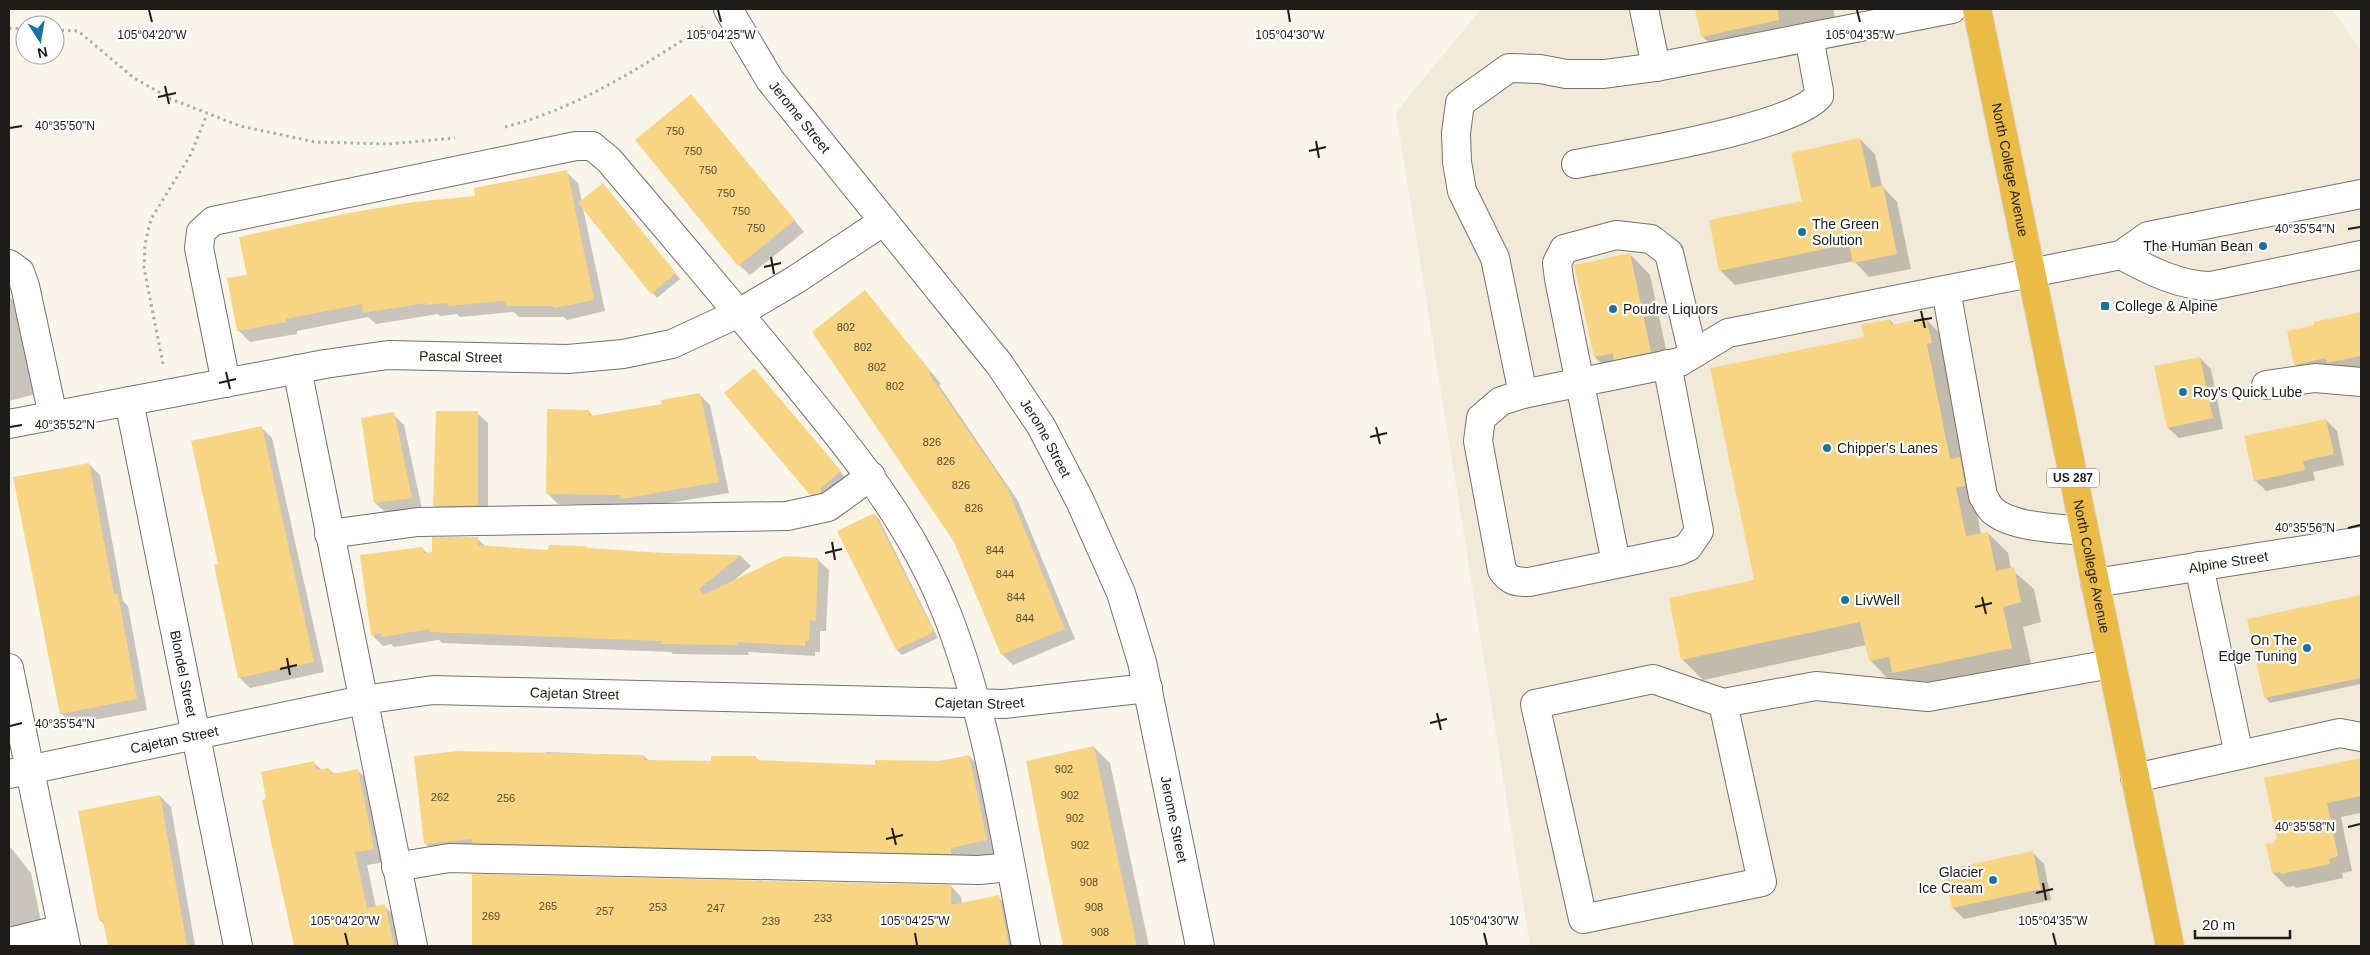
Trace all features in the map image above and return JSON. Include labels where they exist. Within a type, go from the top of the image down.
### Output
[{"type":"highway","name":"North College Avenue","points":[[1978,9],[2134,778],[2170,946]]},
{"type":"street","points":[[1644,9],[1656,67]]},
{"type":"street","points":[[1523,394],[1494,258],[1462,191],[1457,162],[1456,133],[1460,103],[1509,68],[1540,69],[1566,74],[1604,74],[1656,67],[1809,37],[1877,16],[1952,9]]},
{"type":"street","name":"Jerome Street","points":[[729,10],[770,80],[1000,365],[1041,426],[1080,500],[1121,593],[1148,688],[1200,946]]},
{"type":"street","points":[[1576,164],[1739,130],[1788,116],[1814,102],[1820,96],[1820,91],[1809,37]]},
{"type":"street","points":[[226,383],[199,248],[201,232],[213,221],[576,146],[592,146],[610,160],[739,313],[871,476],[900,518],[927,568],[963,656],[977,704],[1026,946]]},
{"type":"street","points":[[1667,364],[1699,531],[1688,547],[1679,551],[1529,582],[1516,582],[1507,577],[1502,570],[1478,441],[1481,418],[1501,401],[1523,394],[1667,364],[1680,362],[1728,333],[2121,255],[2148,236],[2361,194]]},
{"type":"street","name":"Pascal Street","points":[[9,424],[297,369],[388,355],[568,359],[623,354],[672,344],[739,313],[796,280],[884,221]]},
{"type":"street","points":[[1616,563],[1557,263],[1564,249],[1616,235],[1651,239],[1669,253],[1693,354]]},
{"type":"street","points":[[2121,255],[2148,270],[2198,286],[2212,286],[2361,256]]},
{"type":"street","points":[[9,264],[20,272],[26,286],[53,416]]},
{"type":"street","points":[[1946,290],[1983,496],[1992,510],[2006,518],[2026,524],[2084,531]]},
{"type":"street","points":[[297,369],[412,946]]},
{"type":"street","points":[[2266,384],[2315,378],[2361,382]]},
{"type":"street","name":"Blondel Street","points":[[129,401],[238,946]]},
{"type":"street","points":[[329,534],[418,522],[787,516],[828,507],[871,476]]},
{"type":"street","name":"Alpine Street","points":[[2095,583],[2361,541]]},
{"type":"street","points":[[2199,566],[2239,755]]},
{"type":"street","points":[[1722,703],[1762,882],[1583,919],[1535,704],[1653,680],[1722,703],[1816,686],[1928,697],[2111,664]]},
{"type":"street","points":[[9,668],[19,772],[64,938],[9,942]]},
{"type":"street","name":"Cajetan Street","points":[[19,772],[363,700],[433,690],[1004,704],[1148,688]]},
{"type":"street","points":[[2134,778],[2340,733],[2361,737]]},
{"type":"street","points":[[396,867],[449,858],[970,870],[1010,867]]},
{"type":"path","points":[[503,128],[535,119],[586,98],[635,71],[729,10]]},
{"type":"path","points":[[65,30],[78,31],[134,78],[171,99],[240,126],[314,142],[388,144],[437,141],[462,137]]},
{"type":"path","points":[[164,370],[144,268],[144,244],[151,219],[191,154],[207,114]]},
{"type":"shaded area","points":[[1481,9],[1896,9],[1902,32],[1999,9],[2332,9],[2361,51],[2361,946],[1530,946],[1396,112]]},
{"type":"building","points":[[1695,9],[1778,9],[1779,20],[1701,37]]},
{"type":"building","points":[[691,94],[795,220],[738,266],[635,140]]},
{"type":"building","name":"The Green Solution","points":[[1860,138],[1871,188],[1883,185],[1897,254],[1853,263],[1849,244],[1719,271],[1709,220],[1802,201],[1791,153]]},
{"type":"building","points":[[567,170],[594,300],[554,308],[553,306],[506,306],[505,301],[448,306],[447,303],[427,305],[426,303],[363,313],[362,304],[286,319],[286,322],[237,331],[227,278],[247,275],[239,237],[349,213],[414,202],[475,196],[474,188]]},
{"type":"building","points":[[603,183],[676,273],[651,294],[578,203]]},
{"type":"building","name":"Poudre Liquors","points":[[1630,253],[1651,352],[1614,360],[1613,353],[1594,357],[1574,265]]},
{"type":"building","points":[[865,290],[931,372],[929,374],[1008,489],[1065,629],[1001,655],[954,542],[812,332]]},
{"type":"building","points":[[2361,312],[2361,356],[2327,363],[2326,358],[2294,365],[2287,331],[2314,325],[2314,322]]},
{"type":"building","name":"Chipper's Lanes","points":[[1926,318],[1932,343],[1927,344],[1950,459],[1960,457],[1965,486],[1956,488],[1966,536],[1988,532],[1996,571],[2014,567],[2021,602],[2003,607],[2012,648],[1892,673],[1889,657],[1869,661],[1860,622],[1681,660],[1669,598],[1754,580],[1710,368],[1864,337],[1861,325],[1890,319],[1891,325]]},
{"type":"building","name":"Roy's Quick Lube","points":[[2200,357],[2213,418],[2167,428],[2154,366]]},
{"type":"building","points":[[754,368],[841,471],[821,488],[821,493],[810,495],[724,393]]},
{"type":"building","points":[[700,393],[719,482],[621,499],[620,495],[546,494],[547,409],[589,410],[589,416],[662,404],[661,400]]},
{"type":"building","points":[[436,411],[478,411],[478,505],[433,506]]},
{"type":"building","points":[[394,412],[412,498],[374,503],[361,418]]},
{"type":"building","points":[[2326,419],[2334,454],[2303,461],[2305,470],[2254,481],[2244,436]]},
{"type":"building","points":[[262,426],[314,662],[238,678],[214,565],[218,564],[191,441]]},
{"type":"building","points":[[89,463],[114,594],[118,594],[137,699],[60,714],[13,477]]},
{"type":"building","points":[[874,513],[934,632],[896,650],[837,531]]},
{"type":"building","points":[[432,537],[478,537],[478,545],[548,550],[549,545],[587,546],[587,548],[664,553],[741,555],[699,589],[703,595],[784,556],[818,558],[816,621],[810,620],[809,641],[805,641],[805,646],[738,642],[738,645],[661,644],[661,641],[430,632],[430,629],[382,637],[381,633],[371,636],[360,555],[422,547],[424,553],[432,552]]},
{"type":"building","name":"On The Edge Tuning","points":[[2361,595],[2361,678],[2264,698],[2247,619]]},
{"type":"building","points":[[1094,746],[1137,946],[1063,946],[1026,761]]},
{"type":"building","points":[[457,751],[644,755],[644,760],[711,761],[711,756],[756,756],[756,760],[875,765],[875,760],[940,761],[969,755],[987,840],[951,848],[951,854],[472,843],[472,839],[424,844],[414,756]]},
{"type":"building","points":[[2361,758],[2361,796],[2327,803],[2338,856],[2329,859],[2330,864],[2281,874],[2280,872],[2272,873],[2266,844],[2274,843],[2274,840],[2277,839],[2264,778]]},
{"type":"building","points":[[314,761],[316,770],[329,768],[331,774],[358,769],[374,849],[355,852],[367,908],[385,904],[394,946],[294,946],[262,800],[266,799],[261,772]]},
{"type":"building","points":[[160,795],[187,946],[108,946],[103,920],[99,921],[78,811]]},
{"type":"building","name":"Glacier Ice Cream","points":[[2033,851],[2041,889],[1952,908],[1944,870]]},
{"type":"building","points":[[472,874],[951,885],[951,905],[999,895],[1009,946],[472,946]]},
{"type":"place","name":"The Green Solution","points":[[1802,232]]},
{"type":"place","name":"The Human Bean","points":[[2263,246]]},
{"type":"place","name":"College & Alpine","points":[[2105,306]]},
{"type":"place","name":"Poudre Liquors","points":[[1613,309]]},
{"type":"place","name":"Roy's Quick Lube","points":[[2183,392]]},
{"type":"place","name":"Chipper's Lanes","points":[[1827,448]]},
{"type":"place","name":"LivWell","points":[[1845,600]]},
{"type":"place","name":"On The Edge Tuning","points":[[2307,648]]},
{"type":"place","name":"Glacier Ice Cream","points":[[1993,880]]}]
